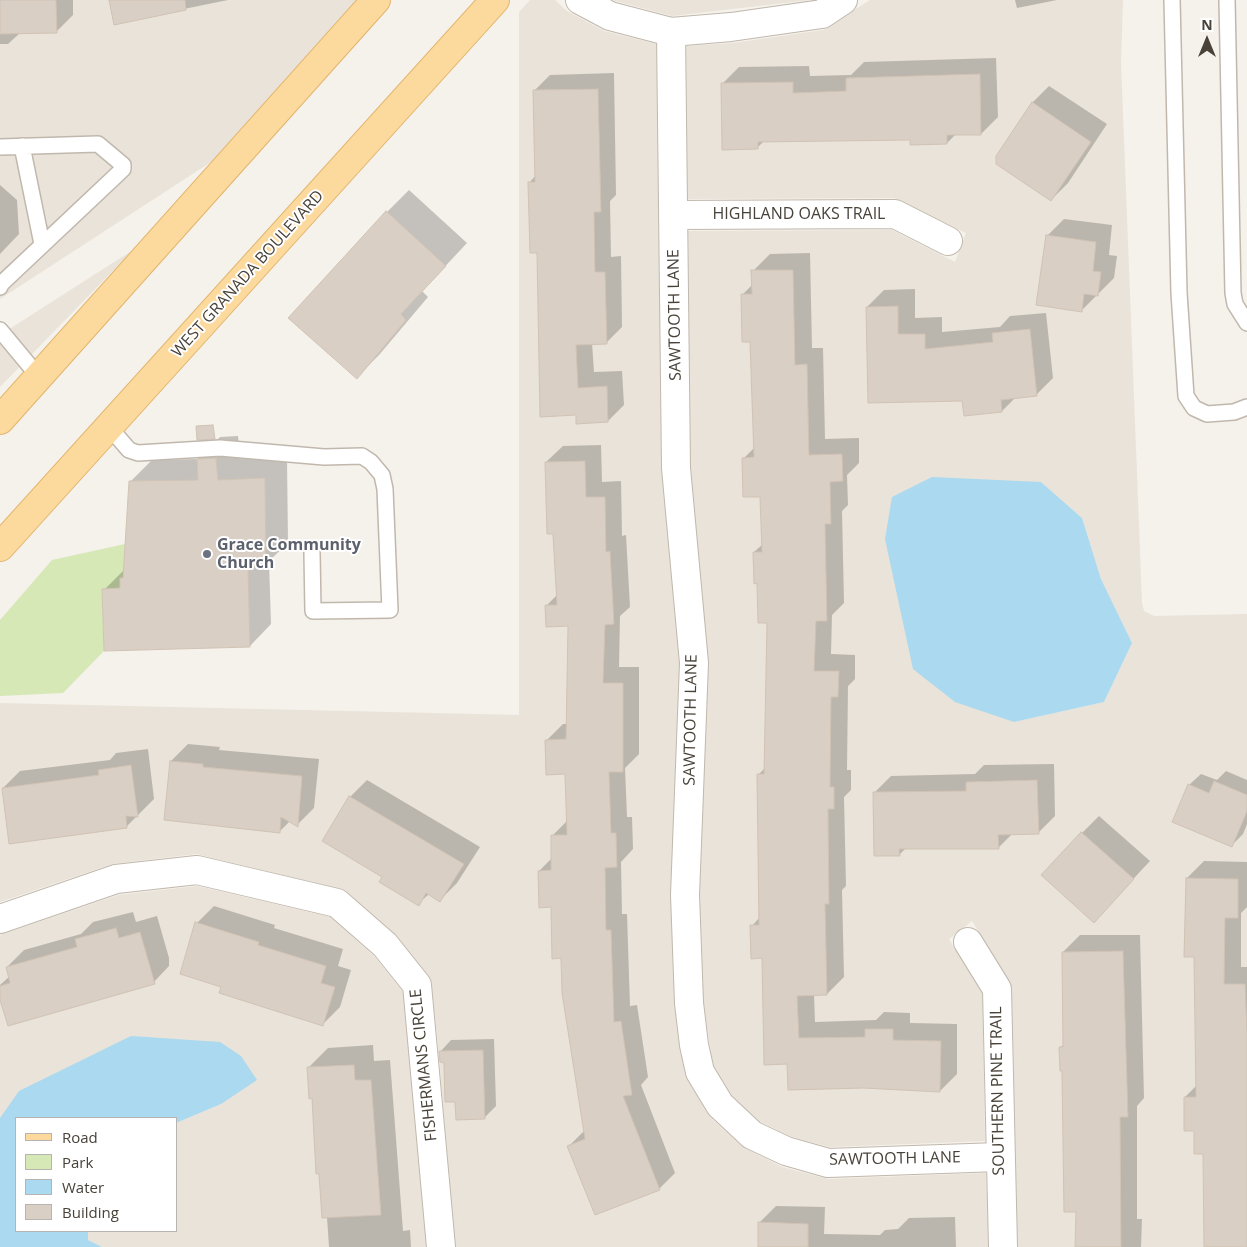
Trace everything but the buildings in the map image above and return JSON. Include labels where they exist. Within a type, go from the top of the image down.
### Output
[{"type":"main road","points":[[0,420],[376,0]]},
{"type":"main road","name":"WEST GRANADA BOULEVARD","points":[[0,547],[110,428],[495,0]]},
{"type":"street","points":[[580,0],[610,16],[671,32],[731,27],[822,14],[843,0]]},
{"type":"street","name":"SAWTOOTH LANE","points":[[671,32],[676,468],[694,663],[685,895],[689,1002],[694,1045],[700,1072],[720,1105],[752,1135],[786,1151],[828,1163],[999,1157]]},
{"type":"street","name":"HIGHLAND OAKS TRAIL","points":[[674,215],[895,214],[948,242]]},
{"type":"street","name":"FISHERMANS CIRCLE","points":[[0,919],[116,879],[197,870],[337,903],[385,945],[418,985],[441,1247]]},
{"type":"street","name":"SOUTHERN PINE TRAIL","points":[[968,942],[997,989],[999,1157],[1003,1247]]},
{"type":"lane","points":[[1172,0],[1179,293],[1186,396],[1194,408],[1208,414],[1234,412],[1247,407]]},
{"type":"lane","points":[[1227,0],[1232,293],[1235,304],[1247,323]]},
{"type":"lane","points":[[0,147],[98,144],[123,165],[123,168],[42,244],[0,287]]},
{"type":"lane","points":[[22,146],[42,244]]},
{"type":"lane","points":[[0,330],[39,377]]},
{"type":"lane","points":[[110,428],[129,450],[138,454],[220,448],[324,457],[362,456],[371,462],[382,475],[385,489],[390,610],[313,611],[312,553]]},
{"type":"shaded area","points":[[0,0],[356,0],[211,162],[0,299]]},
{"type":"shaded area","points":[[530,0],[555,0],[567,11],[604,31],[657,44],[663,468],[680,663],[671,896],[675,1004],[686,1076],[711,1118],[743,1147],[782,1167],[828,1179],[986,1173],[989,1247],[455,1247],[431,983],[427,974],[393,933],[345,890],[196,854],[112,864],[0,902],[0,703],[519,715],[519,12]]},
{"type":"shaded area","points":[[612,0],[810,0],[672,16]]},
{"type":"shaded area","points":[[870,0],[1123,0],[1121,63],[1142,603],[1144,611],[1154,616],[1247,614],[1247,1247],[1017,1247],[1010,989],[1008,980],[972,921],[949,939],[983,994],[985,1141],[829,1147],[790,1136],[759,1121],[730,1095],[713,1066],[703,1001],[699,895],[708,664],[690,467],[688,231],[892,230],[955,262],[966,233],[894,198],[687,199],[685,46],[733,43],[823,30]],"holes":[[[1041,482],[1082,518],[1101,579],[1132,643],[1104,702],[1014,722]]]},
{"type":"shaded area","points":[[133,250],[0,387],[0,335]]},
{"type":"shaded area","points":[[197,886],[331,917],[375,957],[404,993],[427,1247],[102,1247],[88,1240],[88,1232],[178,1232],[178,1122],[221,1104],[20,1091],[0,1118],[0,935],[118,895]]},
{"type":"green space","points":[[148,542],[148,577],[121,578],[120,588],[102,590],[104,651],[63,693],[0,696],[0,620],[52,560],[125,544]]},
{"type":"water","points":[[932,477],[1041,482],[1082,518],[1101,579],[1132,643],[1104,702],[1014,722],[955,702],[913,669],[885,539],[892,497]]},
{"type":"water","points":[[131,1036],[220,1042],[241,1056],[257,1080],[221,1104],[178,1122],[178,1117],[15,1117],[15,1232],[88,1232],[88,1240],[102,1247],[0,1247],[0,1118],[19,1091]]},
{"type":"place","name":"Grace Community Church","points":[[207,554]]}]
